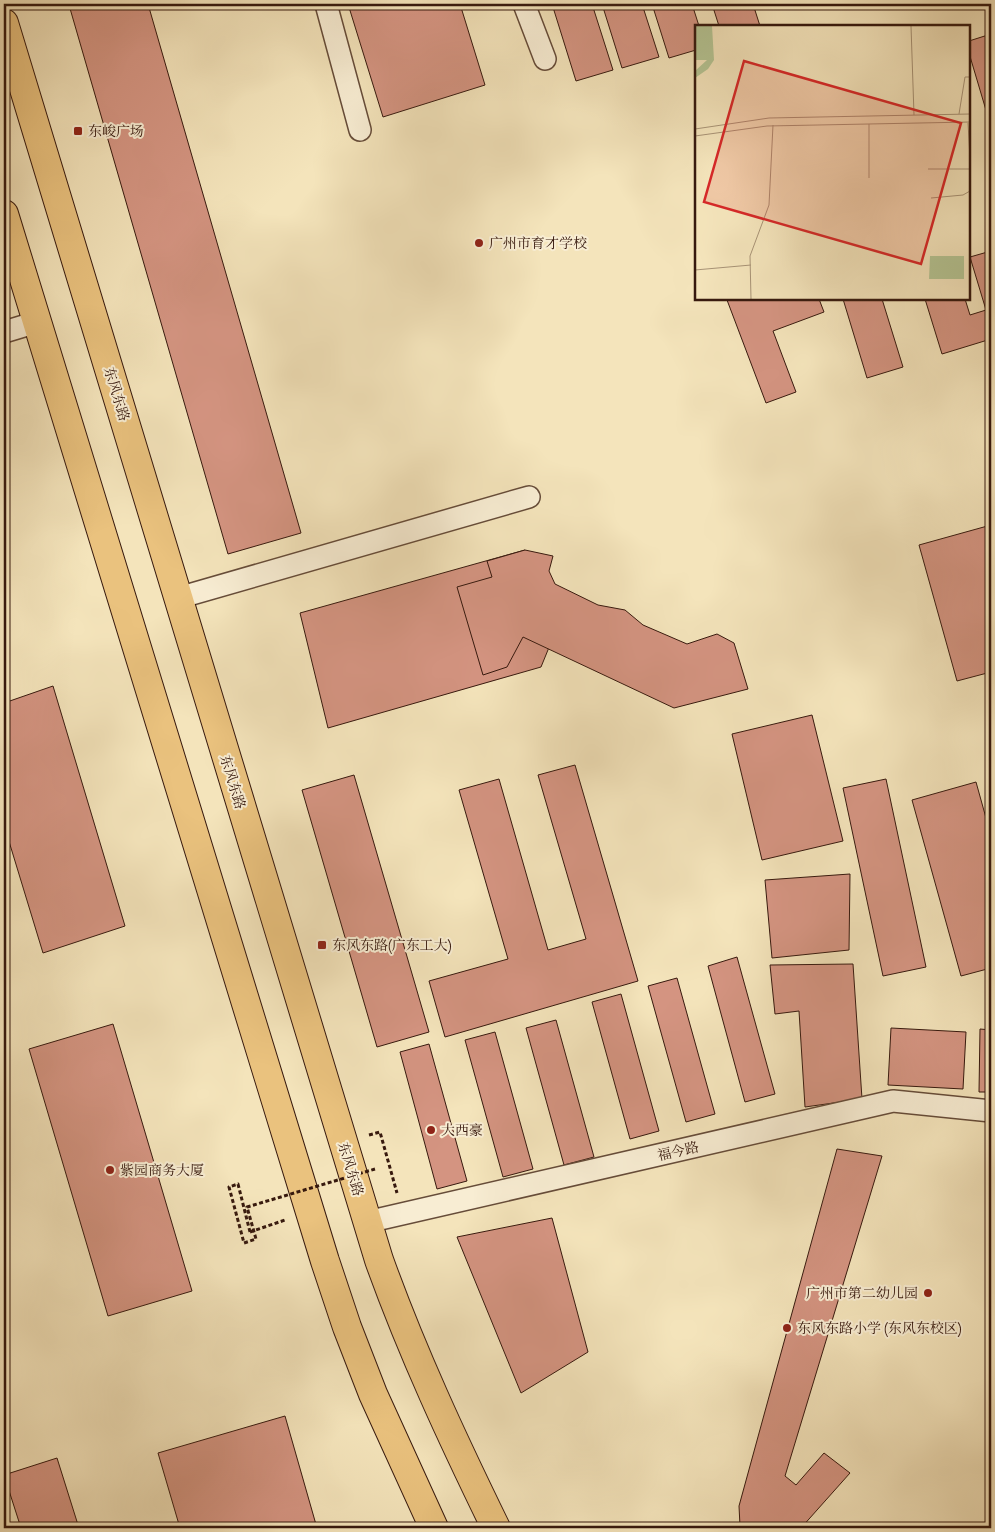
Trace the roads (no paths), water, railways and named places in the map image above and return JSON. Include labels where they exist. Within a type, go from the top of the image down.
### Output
[{"type":"highway","name":"东风东路","points":[[4,23],[384,1276],[409,1340],[458,1450],[496,1528]]},
{"type":"highway","points":[[4,214],[309,1212],[347,1327],[373,1394],[434,1528]]},
{"type":"street","points":[[326,4],[360,130]]},
{"type":"street","points":[[524,4],[545,59]]},
{"type":"street","points":[[4,332],[37,322]]},
{"type":"street","points":[[178,598],[529,497]]},
{"type":"street","name":"福今路","points":[[367,1222],[893,1101],[991,1110]]},
{"type":"place","name":"东峻广场","points":[[78,131]]},
{"type":"place","name":"广州市育才学校","points":[[479,243]]},
{"type":"place","name":"东风东路(广东工大)","points":[[322,945]]},
{"type":"place","name":"大西豪","points":[[431,1130]]},
{"type":"place","name":"紫园商务大厦","points":[[110,1170]]},
{"type":"place","name":"广州市第二幼儿园","points":[[928,1293]]},
{"type":"place","name":"东风东路小学 (东风东校区)","points":[[787,1328]]}]
